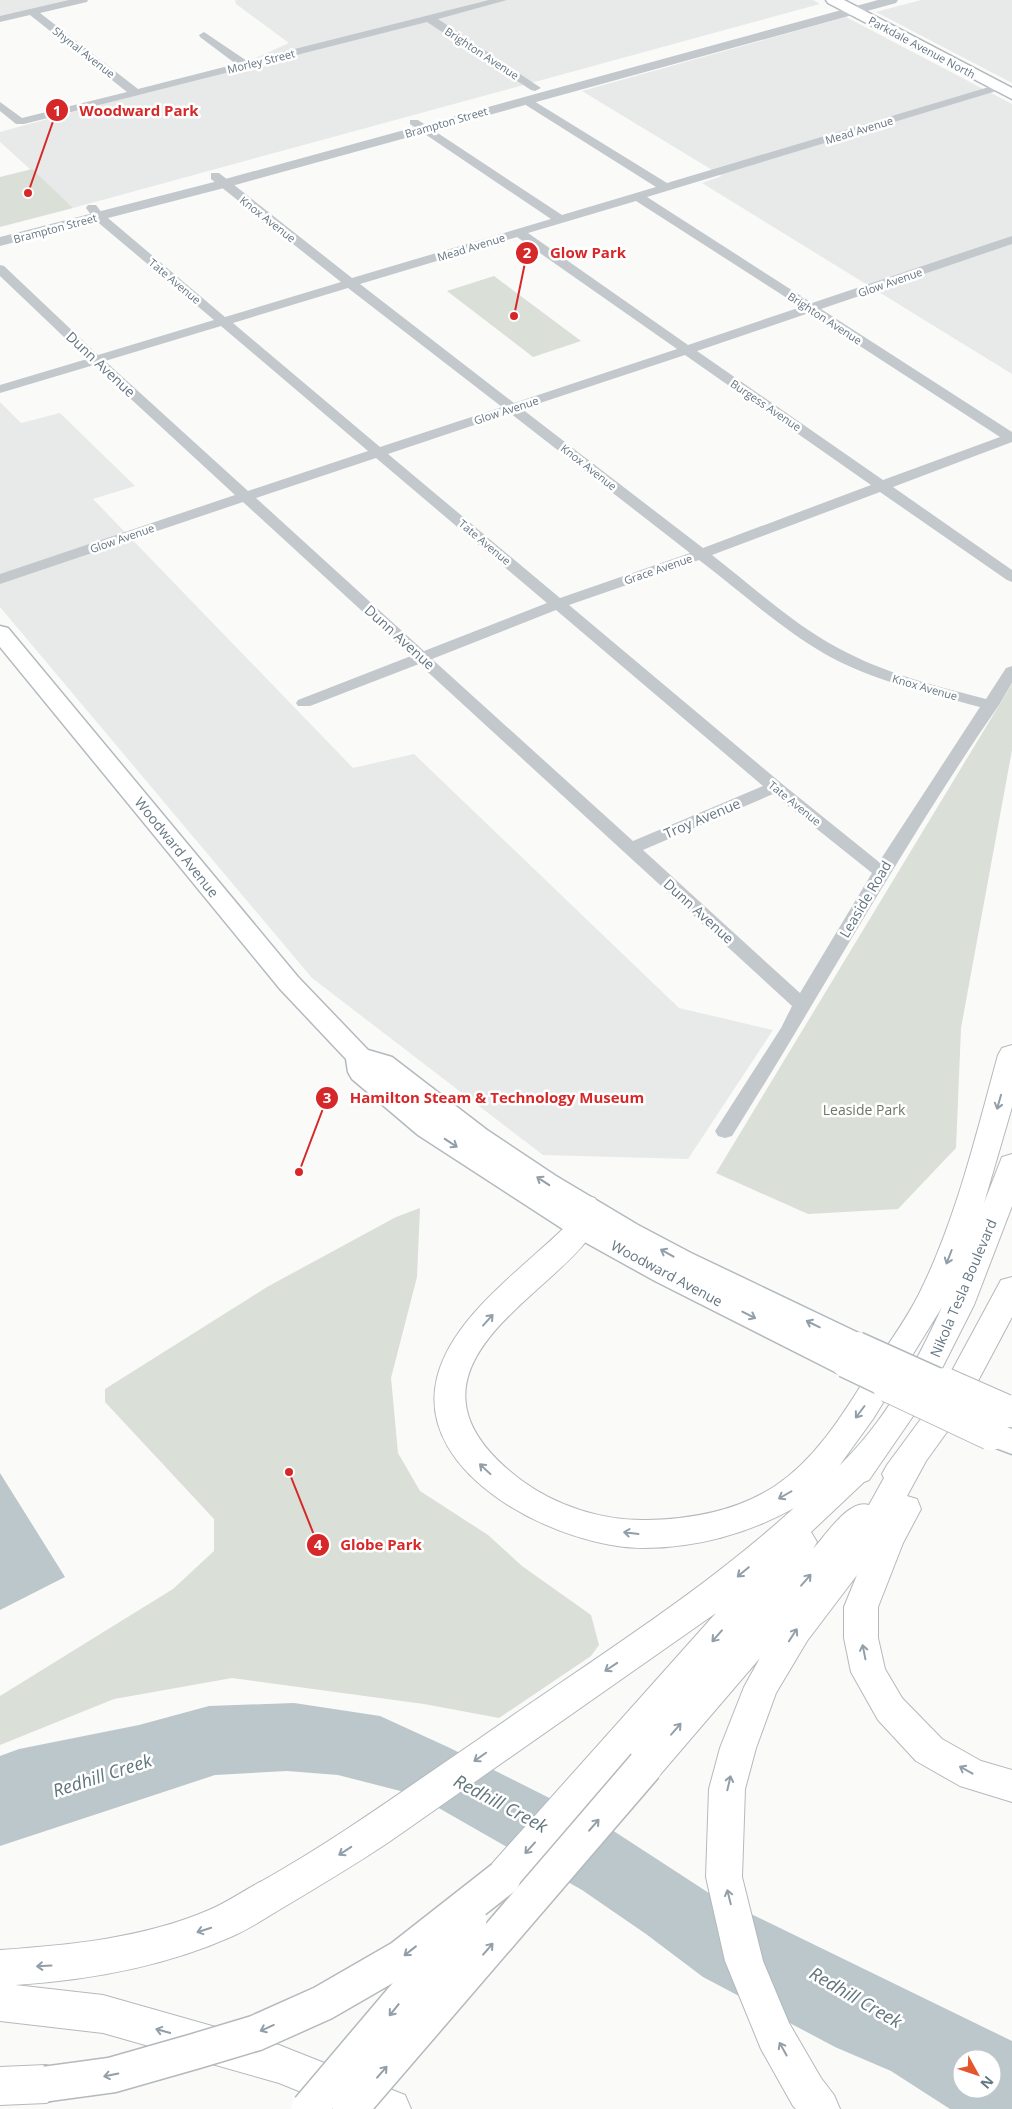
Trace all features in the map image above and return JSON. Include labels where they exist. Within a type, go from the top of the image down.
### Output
[{"type":"highway","points":[[584,1217],[485,1324],[458,1359],[449,1395],[451,1410],[464,1445],[477,1462],[506,1487],[532,1505],[559,1518],[581,1525],[642,1535],[680,1534],[720,1526],[758,1511],[792,1492],[821,1463],[866,1403],[936,1290],[973,1194],[1012,1055]]},
{"type":"highway","name":"Nikola Tesla Boulevard","points":[[869,1457],[937,1352],[969,1278],[1012,1164]]},
{"type":"highway","points":[[813,2100],[776,2036],[744,1961],[724,1877],[724,1832],[727,1789],[738,1748],[761,1687],[795,1632],[871,1531],[910,1461],[951,1402],[1012,1288]]},
{"type":"highway","points":[[1012,1301],[1000,1335],[888,1540],[861,1607],[861,1638],[868,1672],[890,1709],[930,1750],[973,1775],[1012,1786]]},
{"type":"highway","points":[[0,1968],[56,1965],[139,1951],[214,1926],[304,1878],[386,1824],[520,1729],[684,1617],[734,1579],[798,1525],[869,1457]]},
{"type":"highway","points":[[309,2109],[381,2026],[503,1878],[819,1521],[869,1457]]},
{"type":"highway","points":[[350,2109],[910,1461]]},
{"type":"highway","points":[[0,2086],[46,2084],[112,2075],[256,2033],[323,2003],[402,1958],[503,1878]]},
{"type":"highway","points":[[0,2002],[103,2014],[279,2064],[391,2109]]},
{"type":"main road","name":"Parkdale Avenue North","points":[[844,3],[1006,90]]},
{"type":"main road","name":"Woodward Avenue","points":[[0,633],[293,987],[360,1056],[383,1063],[477,1137],[546,1183],[584,1217],[665,1273],[851,1354],[1005,1425]]},
{"type":"street","points":[[0,19],[83,0]]},
{"type":"street","name":"Morley Street","points":[[0,105],[20,122],[502,0]]},
{"type":"street","name":"Brampton Street","points":[[419,125],[535,88],[844,3],[892,0]]},
{"type":"street","name":"Brampton Street","points":[[0,232],[95,212],[419,125],[525,100],[844,3]]},
{"type":"street","name":"Shynal Avenue","points":[[32,12],[136,93]]},
{"type":"street","name":"Brighton Avenue","points":[[430,19],[535,88]]},
{"type":"street","points":[[204,35],[244,65]]},
{"type":"street","name":"Mead Avenue","points":[[0,389],[666,188],[1006,90]]},
{"type":"street","points":[[525,100],[666,188]]},
{"type":"street","points":[[419,125],[561,220]]},
{"type":"street","name":"Knox Avenue","points":[[219,180],[810,638],[838,657],[882,675],[991,705]]},
{"type":"street","name":"Brighton Avenue","points":[[639,197],[1012,438]]},
{"type":"street","name":"Brampton Street","points":[[0,242],[95,212]]},
{"type":"street","name":"Tate Avenue","points":[[95,212],[775,787],[881,872]]},
{"type":"street","name":"Burgess Avenue","points":[[520,233],[882,484],[1012,577]]},
{"type":"street","name":"Glow Avenue","points":[[0,579],[245,496],[688,351],[1012,240]]},
{"type":"street","name":"Dunn Avenue","points":[[0,269],[96,360],[422,657],[629,849],[802,1005]]},
{"type":"street","name":"Grace Avenue","points":[[304,703],[558,604],[701,554],[882,484],[1012,438]]},
{"type":"street","name":"Leaside Road","points":[[725,1131],[790,1029],[802,1005],[881,872],[1012,672]]},
{"type":"street","name":"Troy Avenue","points":[[629,849],[775,787]]},
{"type":"shaded area","points":[[0,0],[87,0],[0,19]]},
{"type":"shaded area","points":[[235,0],[813,0],[820,4],[73,208],[0,142],[0,132],[231,69],[289,43],[236,4]]},
{"type":"shaded area","points":[[921,0],[1012,0],[1012,83],[876,12]]},
{"type":"shaded area","points":[[846,17],[1012,104],[1012,374],[702,183],[722,176],[582,91]]},
{"type":"shaded area","points":[[0,402],[21,423],[60,413],[135,486],[93,499],[353,768],[414,754],[679,1008],[773,1030],[688,1159],[543,1155],[312,978],[0,607]]},
{"type":"green space","points":[[32,169],[73,208],[0,227],[0,177]]},
{"type":"green space","points":[[494,276],[581,341],[533,357],[447,291]]},
{"type":"green space","name":"Leaside Park","points":[[1012,684],[1012,750],[961,1028],[956,1148],[898,1209],[808,1214],[716,1173]]},
{"type":"green space","points":[[420,1208],[417,1277],[391,1378],[398,1453],[420,1491],[488,1535],[522,1566],[591,1615],[599,1645],[591,1656],[499,1718],[424,1704],[232,1678],[114,1699],[0,1745],[0,1696],[173,1589],[214,1551],[214,1519],[105,1402],[105,1389],[267,1287],[396,1217]]},
{"type":"water","points":[[0,1473],[65,1577],[0,1610]]},
{"type":"water","name":"Redhill Creek","points":[[294,1703],[380,1716],[450,1748],[609,1828],[712,1895],[1012,2041],[1012,2109],[950,2109],[891,2071],[835,2047],[703,1977],[646,1934],[582,1890],[416,1795],[338,1775],[287,1771],[215,1775],[0,1846],[0,1756],[19,1749],[139,1725],[209,1706]]},
{"type":"place","name":"Woodward Park","points":[[28,193]]},
{"type":"place","name":"Glow Park","points":[[514,316]]},
{"type":"place","name":"Hamilton Steam & Technology Museum","points":[[299,1172]]},
{"type":"place","name":"Globe Park","points":[[289,1472]]}]
